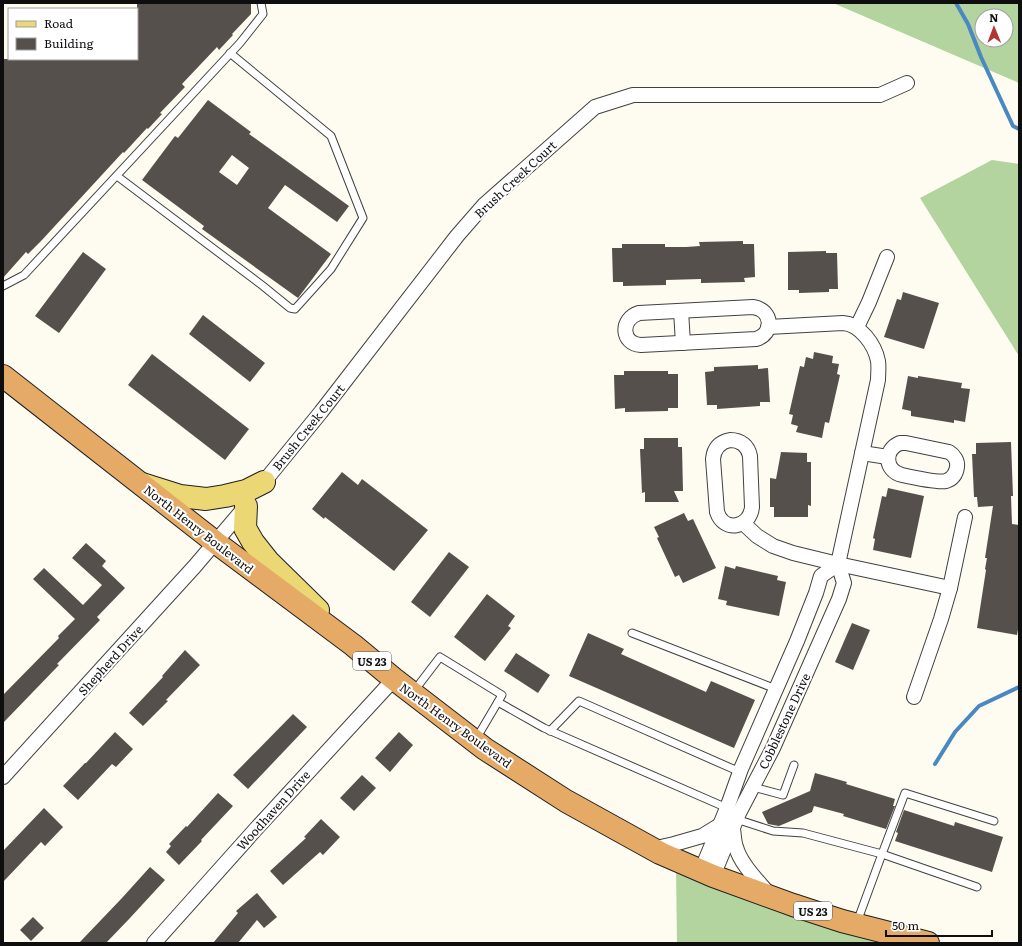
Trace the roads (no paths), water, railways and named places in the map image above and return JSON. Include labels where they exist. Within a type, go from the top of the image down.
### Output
[{"type":"highway","name":"North Henry Boulevard","points":[[3,376],[215,542],[353,645],[394,679],[485,749],[566,802],[652,849],[707,874],[793,905],[856,924],[928,943]]},
{"type":"main road","points":[[141,484],[180,496],[206,499],[246,491],[264,482]]},
{"type":"main road","points":[[246,506],[245,528],[253,542],[268,561],[353,645]]},
{"type":"street","name":"Brush Creek Court","points":[[215,542],[246,506],[453,242],[484,205],[595,107],[632,95],[880,95],[907,83]]},
{"type":"street","points":[[768,327],[843,323],[851,324],[857,327],[887,257]]},
{"type":"street","points":[[755,307],[766,314],[769,321],[768,327],[765,335],[756,340],[637,345],[628,339],[625,333],[626,325],[629,319],[636,314],[755,307]]},
{"type":"street","points":[[681,311],[683,343]]},
{"type":"street","name":"Cobblestone Drive","points":[[707,874],[731,819],[752,787],[773,748],[839,599],[844,583],[838,564],[878,380],[878,360],[871,345],[857,327]]},
{"type":"street","points":[[730,440],[738,441],[744,444],[748,448],[750,454],[752,508],[750,516],[743,523],[735,526],[728,525],[720,518],[716,510],[713,459],[714,453],[716,448],[721,443],[730,440]]},
{"type":"street","points":[[900,443],[906,443],[947,451],[955,457],[957,461],[957,468],[950,479],[939,481],[897,474],[891,468],[888,457],[895,446],[900,443]]},
{"type":"street","points":[[862,453],[888,457]]},
{"type":"street","points":[[914,697],[950,588],[965,517]]},
{"type":"street","points":[[743,523],[757,536],[773,546],[793,553],[950,588]]},
{"type":"street","name":"Shepherd Drive","points":[[3,777],[190,572],[215,542]]},
{"type":"street","name":"Cobblestone Drive","points":[[731,819],[740,772],[797,641],[821,576],[838,564]]},
{"type":"street","name":"Woodhaven Drive","points":[[154,943],[255,830],[394,679]]},
{"type":"street","points":[[652,849],[702,836],[731,819],[736,848],[753,876],[770,897]]},
{"type":"lane","points":[[3,286],[24,275],[240,43],[263,14],[261,3]]},
{"type":"lane","points":[[117,176],[290,308],[295,309],[331,269],[363,218],[331,136],[230,53]]},
{"type":"lane","points":[[632,633],[776,689]]},
{"type":"lane","points":[[412,693],[440,657],[502,696],[475,741]]},
{"type":"lane","points":[[550,731],[579,701],[740,772]]},
{"type":"lane","points":[[498,702],[550,731],[731,819],[773,831],[803,832],[882,854],[977,887]]},
{"type":"lane","points":[[752,787],[784,795],[794,765]]},
{"type":"lane","points":[[856,924],[905,793],[994,820]]},
{"type":"waterway","points":[[956,3],[968,24],[981,57],[1013,126],[1019,129]]},
{"type":"waterway","points":[[935,764],[955,732],[979,706],[1019,687]]}]
